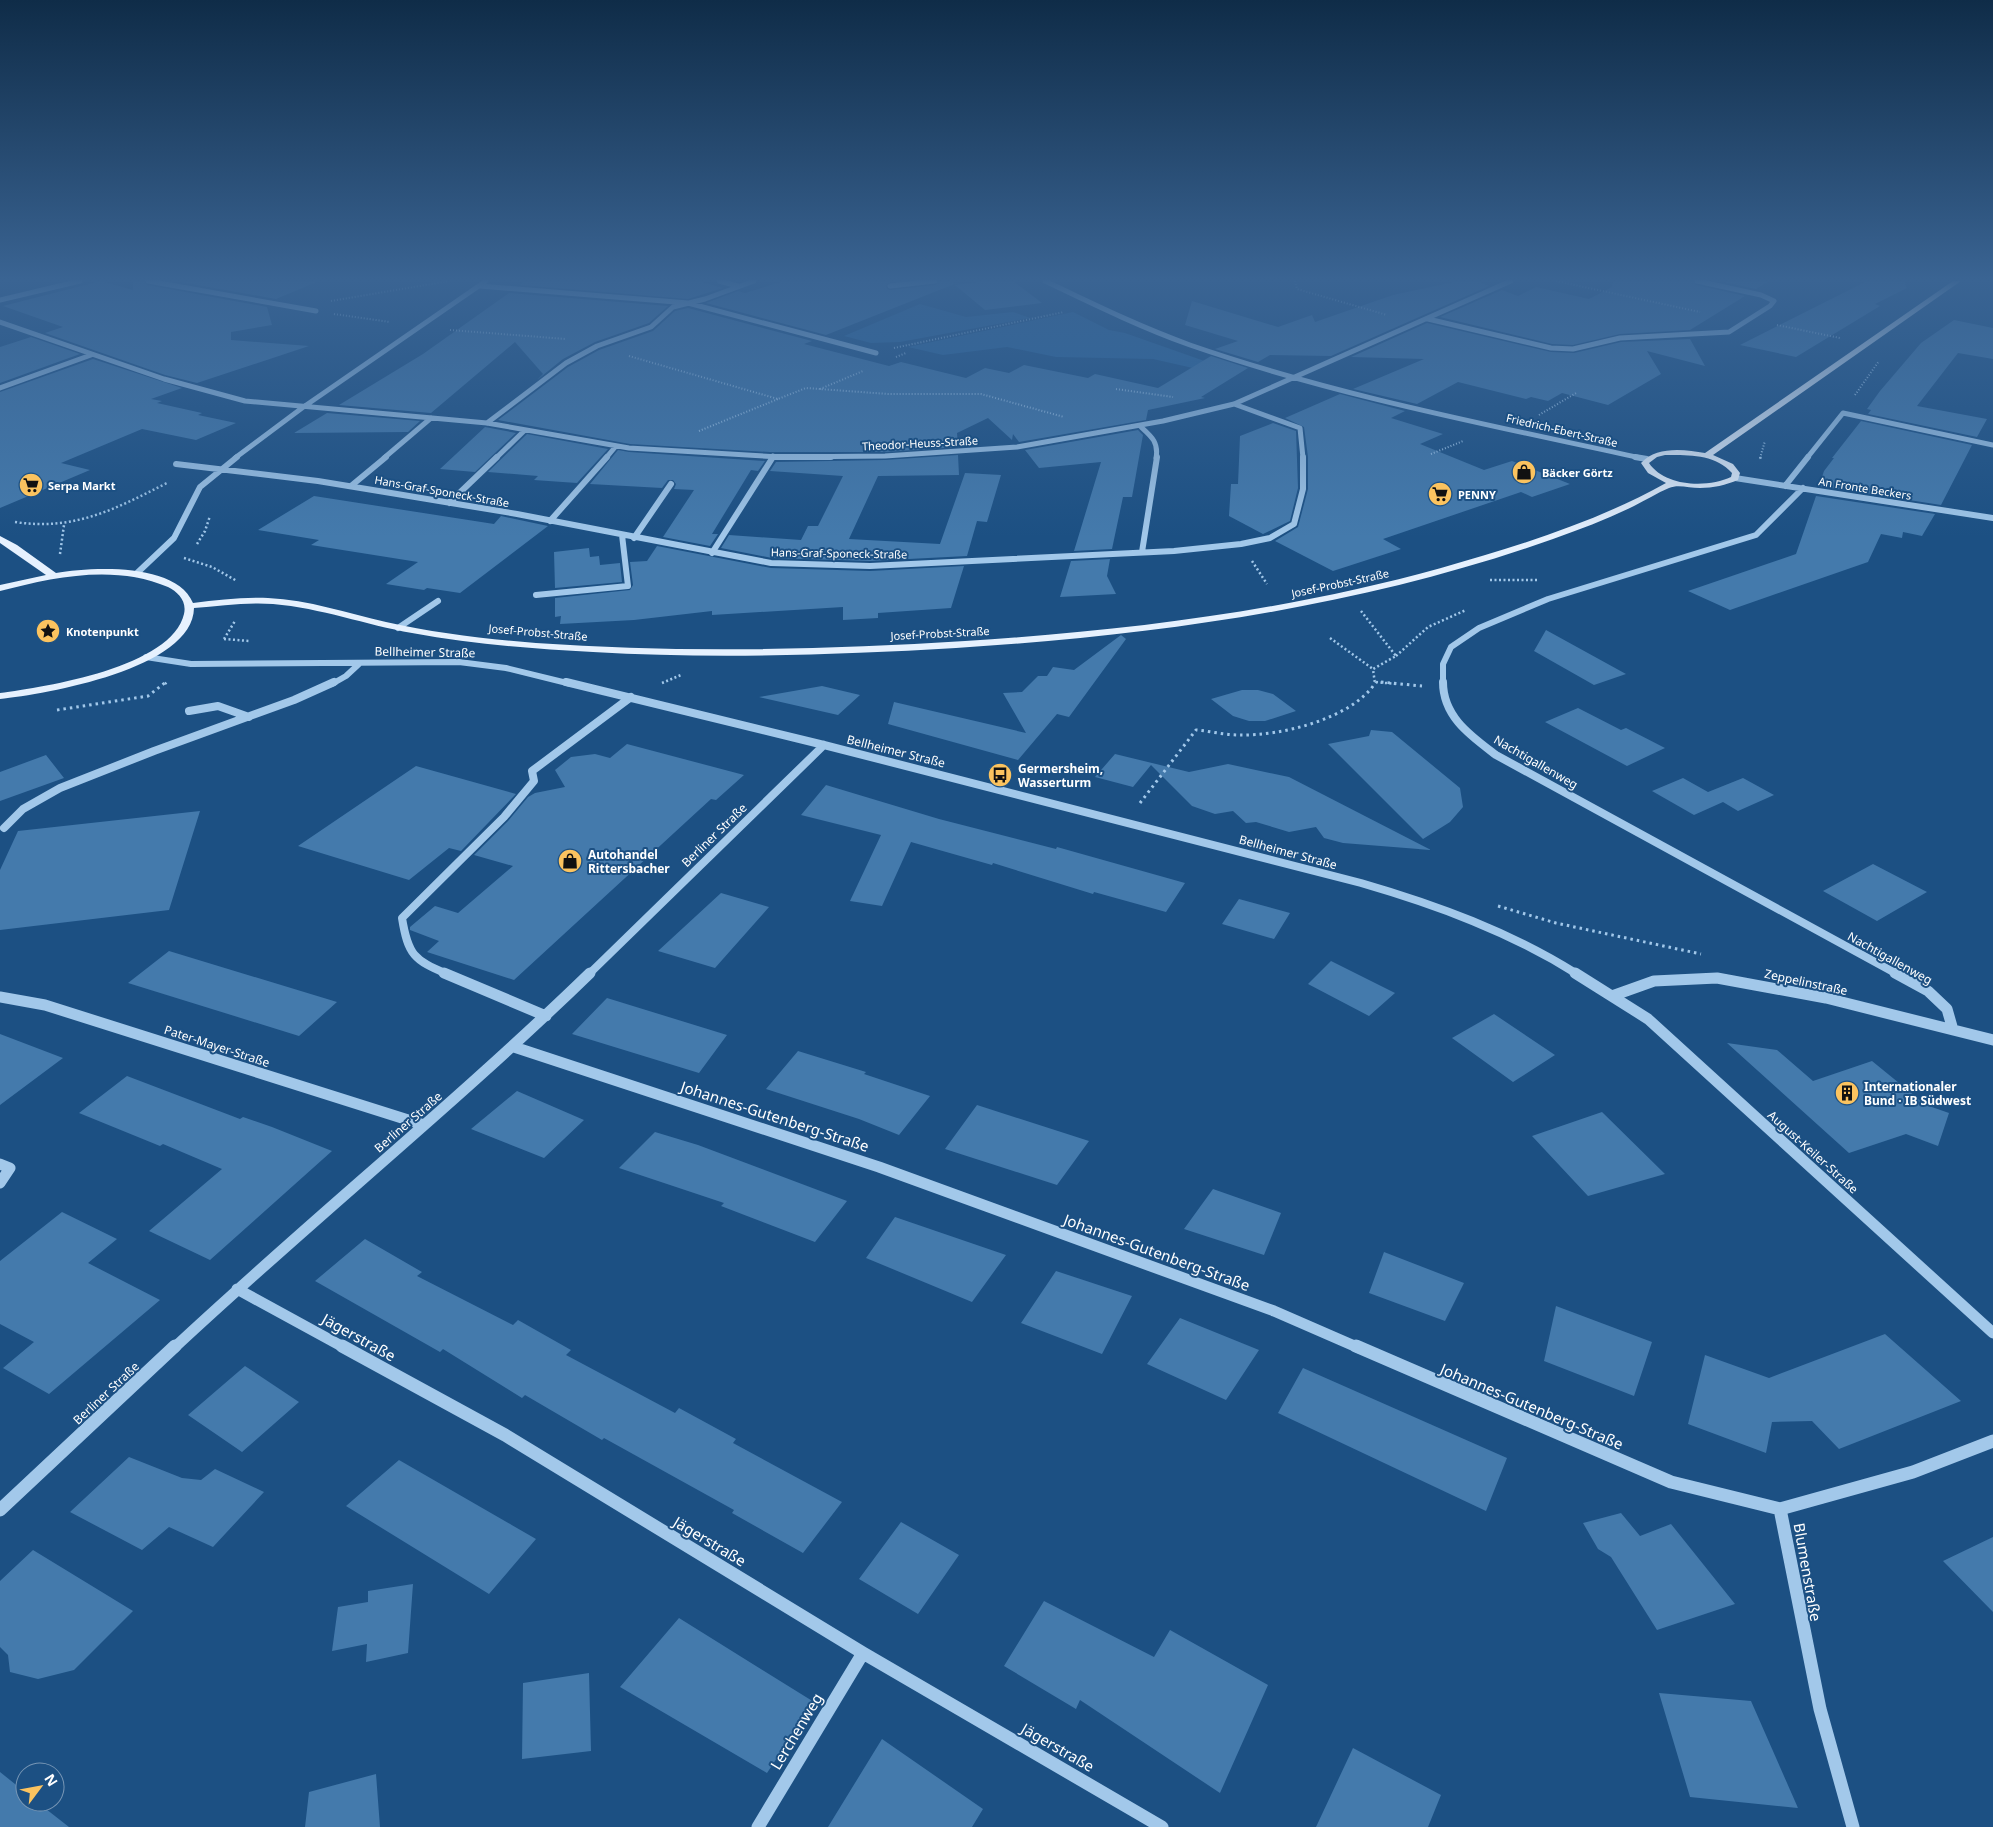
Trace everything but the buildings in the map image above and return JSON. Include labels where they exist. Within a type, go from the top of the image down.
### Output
[{"type":"main road","points":[[1706,456],[1835,366]]},
{"type":"main road","points":[[1678,452],[1706,456],[1727,464],[1736,473],[1735,478],[1729,482],[1711,485],[1673,482],[1652,473],[1645,463],[1648,459],[1665,453],[1678,452]]},
{"type":"main road","name":"Josef-Probst-Straße","points":[[190,606],[241,601],[279,601],[398,628],[444,636],[536,646],[658,653],[738,654],[997,642],[1201,622],[1312,603],[1420,578],[1508,551],[1584,524],[1673,482]]},
{"type":"main road","points":[[0,539],[24,553],[31,561],[54,576]]},
{"type":"main road","points":[[0,696],[49,690],[76,684],[126,667],[163,646],[184,626],[190,616],[190,606],[187,597],[180,589],[154,578],[136,574],[102,572],[54,576],[1,585]]},
{"type":"street","points":[[0,388],[60,366]]},
{"type":"street","name":"Theodor-Heuss-Straße","points":[[125,366],[245,401],[302,408],[487,423],[616,446],[773,456],[886,456],[1017,447],[1140,426],[1234,404],[1323,366]]},
{"type":"street","points":[[136,574],[174,538],[200,487],[219,470],[361,366]]},
{"type":"street","points":[[487,423],[562,366]]},
{"type":"street","name":"Friedrich-Ebert-Straße","points":[[1256,366],[1294,379],[1648,459]]},
{"type":"street","name":"Hans-Graf-Sponeck-Straße","points":[[219,470],[351,486],[449,502],[550,520],[712,554],[771,563],[870,566],[1142,552],[1240,544],[1270,538],[1294,524],[1304,492],[1304,465],[1300,428],[1234,404]]},
{"type":"street","points":[[1785,486],[1843,413],[1993,445]]},
{"type":"street","points":[[351,486],[431,418]]},
{"type":"street","points":[[1140,426],[1154,439],[1158,447],[1142,552]]},
{"type":"street","points":[[449,502],[525,430]]},
{"type":"street","points":[[550,520],[616,446]]},
{"type":"street","points":[[712,554],[773,456]]},
{"type":"street","points":[[176,464],[219,470]]},
{"type":"street","name":"An Fronte Beckers","points":[[1735,478],[1993,518]]},
{"type":"street","points":[[634,538],[671,484]]},
{"type":"street","name":"Nachtigallenweg","points":[[1803,488],[1756,535],[1548,599],[1479,628],[1451,647],[1443,664],[1443,688],[1449,712],[1469,734],[1496,755],[1928,992],[1947,1009],[1953,1030]]},
{"type":"street","points":[[536,595],[628,586],[622,535]]},
{"type":"street","points":[[398,628],[438,601]]},
{"type":"street","name":"Bellheimer Straße","points":[[146,657],[191,664],[459,662],[506,668],[824,745],[1342,878],[1432,904],[1495,930],[1559,963],[1612,996]]},
{"type":"street","points":[[4,828],[12,817],[52,792],[138,756],[322,690],[346,676],[360,663]]},
{"type":"street","points":[[546,1016],[421,963],[406,943],[402,918],[504,817],[534,781],[532,771],[631,697]]},
{"type":"street","points":[[189,710],[218,706],[249,717]]},
{"type":"street","name":"Berliner Straße","points":[[0,1510],[237,1289],[514,1047],[824,745]]},
{"type":"street","name":"Zeppelinstraße","points":[[1612,996],[1654,981],[1717,978],[1826,998],[1993,1040]]},
{"type":"street","name":"August-Keiler-Straße","points":[[1612,996],[1648,1019],[1993,1333]]},
{"type":"street","name":"Pater-Mayer-Straße","points":[[0,997],[45,1004],[424,1125]]},
{"type":"street","name":"Johannes-Gutenberg-Straße","points":[[514,1047],[916,1180],[1274,1311],[1670,1482],[1780,1509]]},
{"type":"street","points":[[0,1164],[10,1168],[0,1183]]},
{"type":"street","name":"Jägerstraße","points":[[237,1289],[506,1435],[863,1653],[1162,1827]]},
{"type":"street","name":"Blumenstraße","points":[[1852,1827],[1839,1787],[1807,1660],[1780,1509],[1913,1472],[1993,1441]]},
{"type":"street","name":"Lerchenweg","points":[[758,1827],[863,1653]]},
{"type":"path","points":[[666,366],[778,399]]},
{"type":"path","points":[[1843,413],[1876,366]]},
{"type":"path","points":[[698,431],[806,388],[888,394],[981,394],[1065,418]]},
{"type":"path","points":[[1538,415],[1576,393]]},
{"type":"path","points":[[1431,454],[1469,438]]},
{"type":"path","points":[[1766,441],[1760,458],[1785,486]]},
{"type":"path","points":[[8,520],[33,526],[64,526],[92,518],[199,468]]},
{"type":"path","points":[[60,555],[64,526]]},
{"type":"path","points":[[1356,605],[1396,656],[1373,670]]},
{"type":"path","points":[[1330,638],[1373,670],[1376,682]]},
{"type":"path","points":[[660,684],[685,673]]},
{"type":"path","points":[[1376,682],[1443,688]]},
{"type":"path","points":[[1140,804],[1196,730],[1239,735],[1275,731],[1313,723],[1343,710],[1364,697],[1376,682]]},
{"type":"shaded area","points":[[1185,366],[1211,366],[1206,371]]},
{"type":"place","name":"Bäcker Görtz","points":[[1524,472]]},
{"type":"place","name":"Serpa Markt","points":[[31,485]]},
{"type":"place","name":"PENNY","points":[[1440,494]]},
{"type":"place","name":"Knotenpunkt","points":[[48,631]]},
{"type":"place","name":"Germersheim, Wasserturm","points":[[1000,775]]},
{"type":"place","name":"Autohandel Rittersbacher","points":[[570,861]]},
{"type":"place","name":"Internationaler Bund · IB Südwest","points":[[1847,1093]]}]
